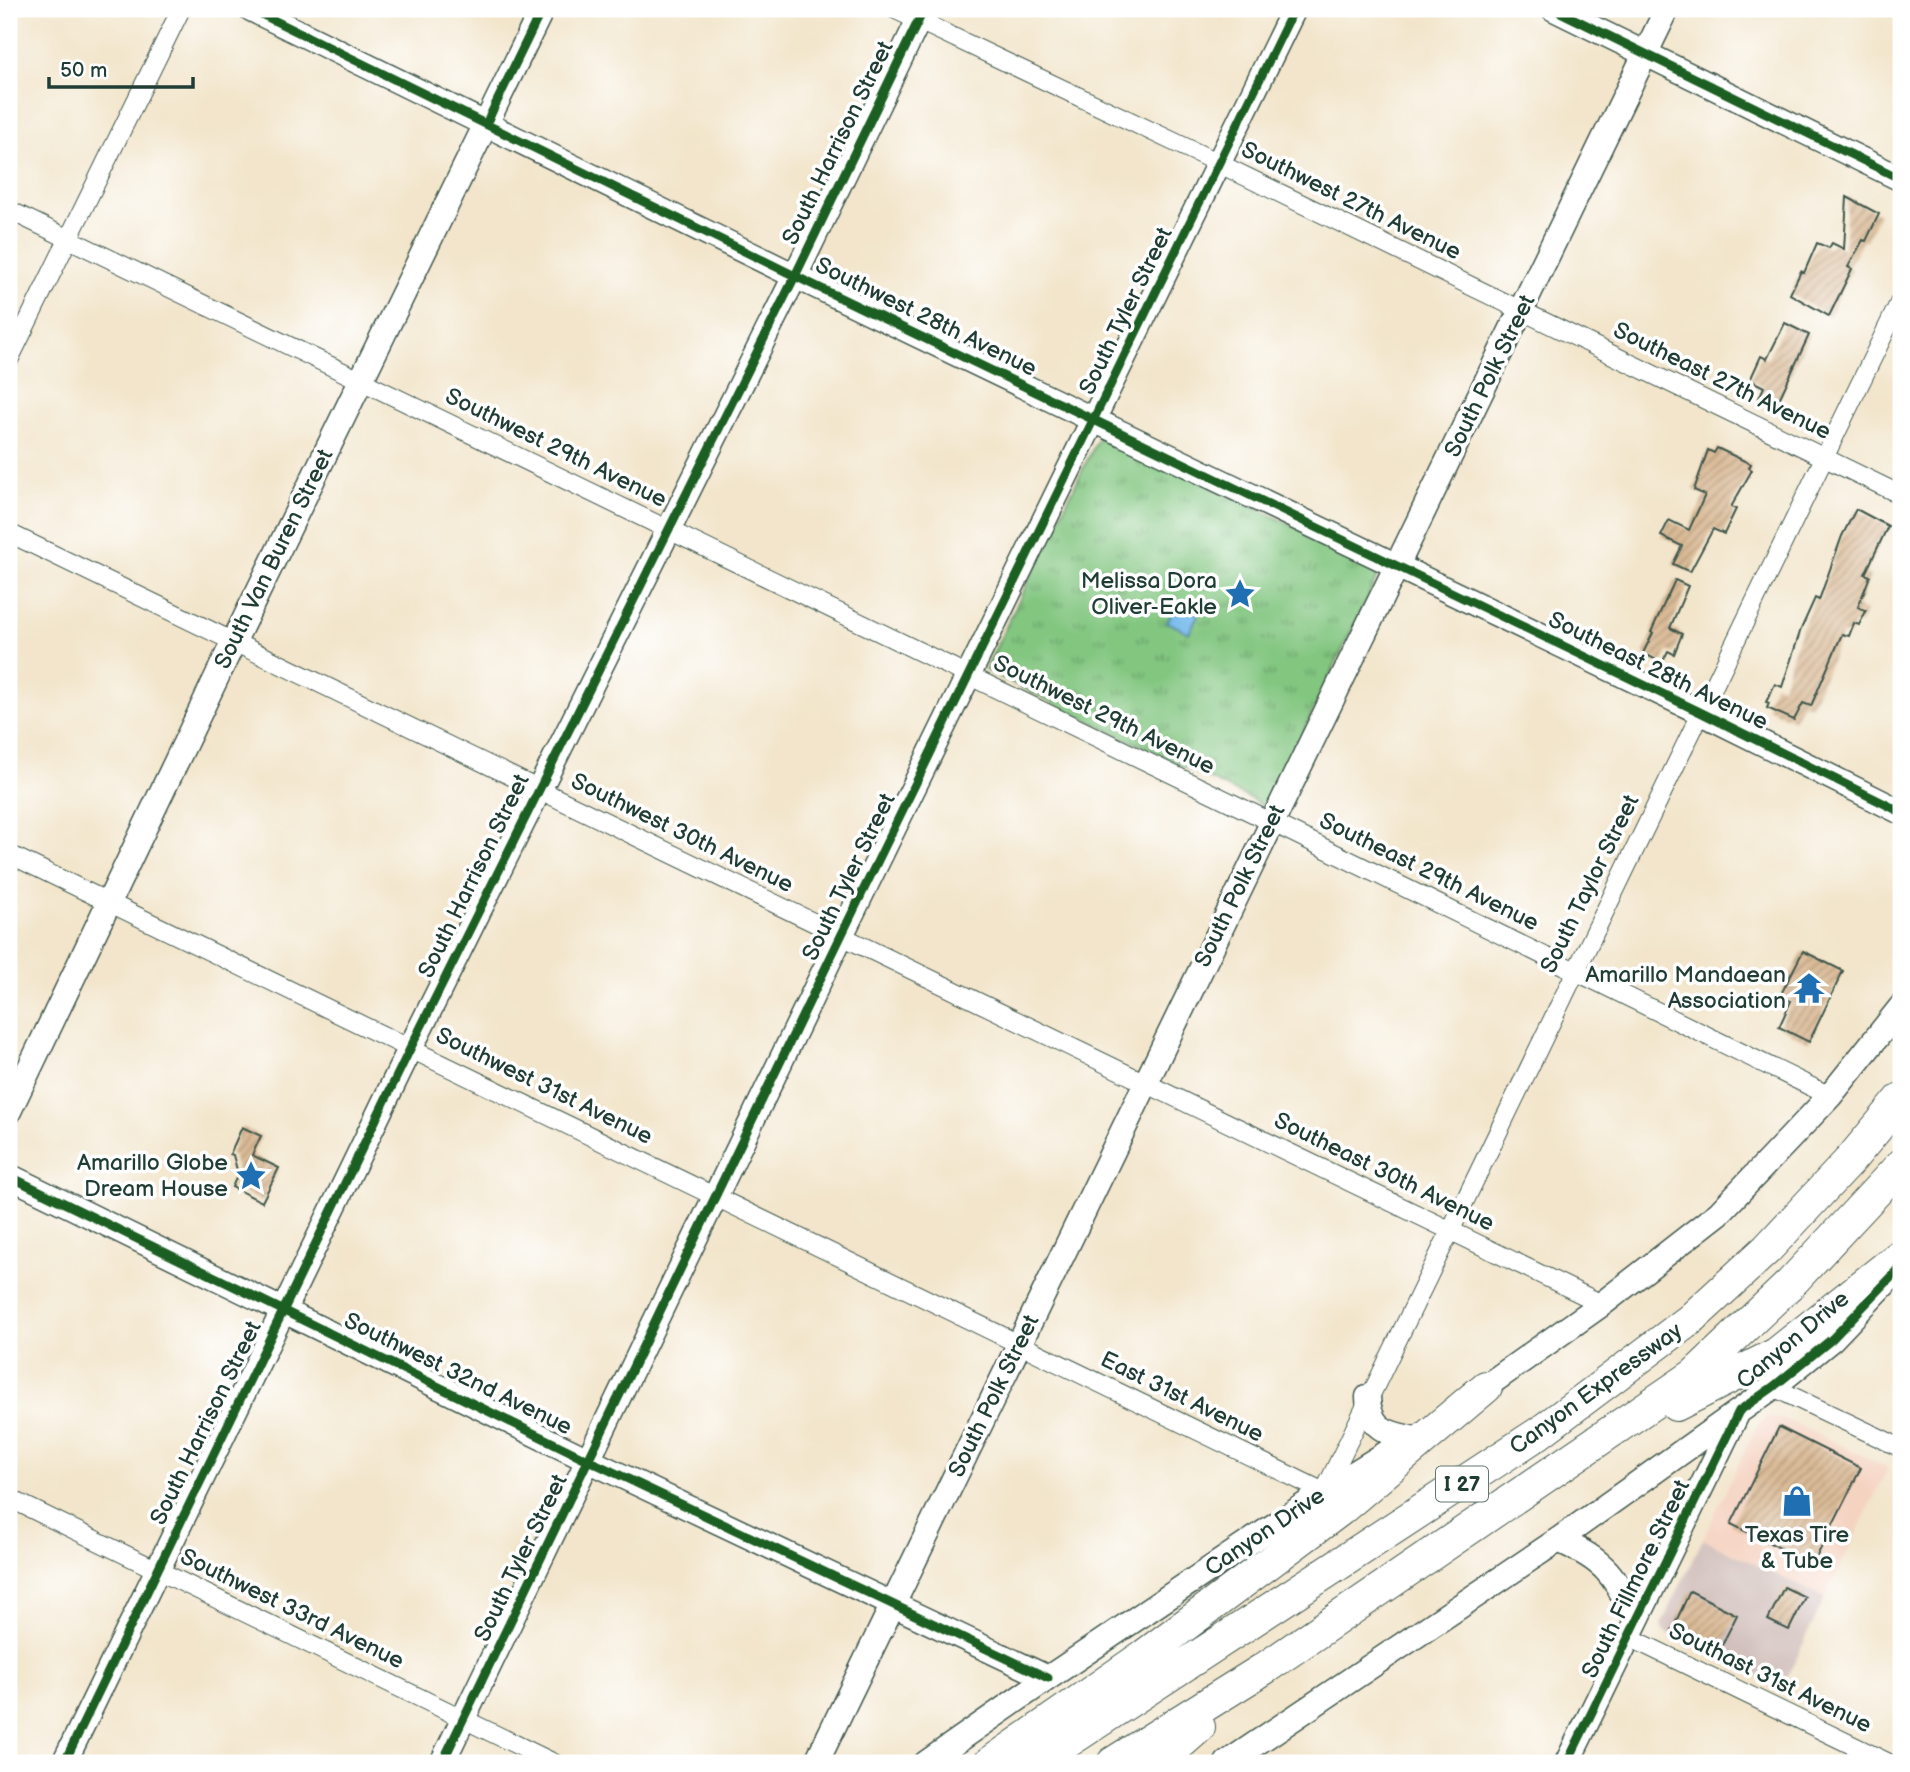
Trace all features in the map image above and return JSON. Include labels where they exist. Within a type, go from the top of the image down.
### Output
[{"type":"highway","name":"Canyon Expressway","points":[[1035,1763],[1539,1433],[1691,1319],[1767,1249],[1852,1158],[1901,1099]]},
{"type":"highway","name":"Canyon Expressway","points":[[1113,1763],[1265,1668],[1694,1375],[1791,1283],[1901,1165]]},
{"type":"highway","points":[[1566,1463],[1776,1354],[1901,1255]]},
{"type":"highway","points":[[990,1763],[1144,1655],[1340,1510],[1486,1387]]},
{"type":"highway","points":[[1158,1763],[1265,1668]]},
{"type":"main road","name":"Southwest 28th Avenue","points":[[251,9],[795,276],[1396,566]]},
{"type":"main road","name":"South Van Buren Street","points":[[9,1111],[107,902],[542,9]]},
{"type":"main road","name":"South Tyler Street","points":[[442,1763],[841,936],[1294,9]]},
{"type":"main road","points":[[1554,9],[1901,179]]},
{"type":"main road","name":"South Polk Street","points":[[816,1763],[1667,9]]},
{"type":"main road","name":"South Harrison Street","points":[[64,1763],[410,1049],[795,276],[921,15]]},
{"type":"main road","name":"Southeast 28th Avenue","points":[[1396,566],[1901,812]]},
{"type":"main road","name":"Canyon Drive","points":[[926,1763],[1324,1492],[1486,1387],[1602,1304],[1719,1213],[1830,1096],[1901,1007]]},
{"type":"main road","name":"Southwest 32nd Avenue","points":[[9,1176],[590,1461],[1048,1678]]},
{"type":"main road","name":"Canyon Drive","points":[[1227,1763],[1558,1540],[1773,1387],[1832,1339],[1901,1267]]},
{"type":"main road","points":[[1368,1397],[1369,1411],[1384,1431],[1411,1437]]},
{"type":"main road","name":"South Fillmore Street","points":[[1567,1763],[1739,1411]]},
{"type":"main road","points":[[1558,1540],[1600,1561],[1620,1588],[1632,1629]]},
{"type":"street","points":[[9,360],[181,9]]},
{"type":"street","name":"Southwest 27th Avenue","points":[[894,9],[921,15],[1521,312]]},
{"type":"street","name":"Southwest 29th Avenue","points":[[9,210],[1271,822]]},
{"type":"street","name":"South Taylor Street","points":[[1324,1492],[1901,299]]},
{"type":"street","name":"Southeast 27th Avenue","points":[[1521,312],[1901,495]]},
{"type":"street","name":"Southwest 30th Avenue","points":[[9,533],[1145,1083]]},
{"type":"street","name":"Southeast 29th Avenue","points":[[1271,822],[1830,1096]]},
{"type":"street","name":"Southwest 31st Avenue","points":[[9,854],[1020,1346]]},
{"type":"street","name":"Southeast 30th Avenue","points":[[1145,1083],[1602,1304]]},
{"type":"street","name":"East 31st Avenue","points":[[1020,1346],[1324,1492]]},
{"type":"street","points":[[1773,1387],[1901,1448]]},
{"type":"street","name":"Southwest 33rd Avenue","points":[[9,1499],[554,1763]]},
{"type":"street","name":"Southast 31st Avenue","points":[[1632,1629],[1889,1763]]},
{"type":"shaded area","points":[[1767,1417],[1781,1417],[1888,1468],[1825,1598],[1703,1539],[1756,1427]]},
{"type":"shaded area","points":[[1703,1539],[1825,1598],[1782,1688],[1663,1631],[1661,1625]]},
{"type":"green space","points":[[1101,432],[1381,569],[1267,807],[985,670]]},
{"type":"water","points":[[1177,602],[1199,613],[1189,633],[1167,622]]},
{"type":"building","points":[[1847,197],[1879,214],[1866,241],[1863,240],[1848,267],[1852,269],[1829,316],[1790,294],[1801,271],[1804,273],[1817,243],[1829,248],[1832,243],[1844,249]]},
{"type":"building","points":[[1785,323],[1809,335],[1776,406],[1759,398],[1764,387],[1750,380],[1761,356],[1767,359]]},
{"type":"building","points":[[1717,448],[1751,464],[1749,468],[1752,470],[1731,507],[1736,509],[1724,534],[1713,529],[1690,572],[1673,564],[1682,546],[1661,536],[1669,520],[1689,530],[1705,495],[1694,490],[1708,450],[1714,453]]},
{"type":"building","points":[[1856,509],[1888,526],[1865,574],[1870,576],[1858,607],[1866,611],[1859,625],[1854,623],[1849,636],[1842,634],[1811,706],[1803,703],[1794,720],[1767,708],[1769,703],[1766,702],[1775,684],[1782,687],[1801,629],[1815,598],[1819,600],[1842,536]]},
{"type":"building","points":[[1675,580],[1688,586],[1670,628],[1682,634],[1674,654],[1668,651],[1662,663],[1643,653]]},
{"type":"building","points":[[1803,951],[1843,971],[1809,1042],[1779,1027],[1791,1001],[1780,996]]},
{"type":"building","points":[[242,1127],[261,1136],[252,1155],[279,1168],[262,1202],[232,1187],[238,1174],[233,1155],[230,1154]]},
{"type":"building","points":[[1779,1427],[1861,1468],[1813,1564],[1731,1524]]},
{"type":"building","points":[[1784,1587],[1805,1597],[1789,1630],[1768,1620]]},
{"type":"building","points":[[1690,1591],[1737,1615],[1718,1653],[1672,1630]]},
{"type":"cycle path","points":[[251,9],[1901,812]]},
{"type":"cycle path","points":[[486,124],[542,9]]},
{"type":"cycle path","points":[[64,1763],[410,1049],[795,276],[924,9]]},
{"type":"cycle path","points":[[442,1763],[841,936],[1294,9]]},
{"type":"cycle path","points":[[1554,9],[1901,179]]},
{"type":"cycle path","points":[[9,1176],[590,1461],[1048,1678]]},
{"type":"cycle path","points":[[1567,1763],[1739,1411],[1832,1339],[1901,1267]]},
{"type":"place","name":"Melissa Dora Oliver-Eakle","points":[[1240,594]]},
{"type":"place","name":"Amarillo Mandaean Association","points":[[1809,988]]},
{"type":"place","name":"Amarillo Globe Dream House","points":[[251,1176]]},
{"type":"place","name":"Texas Tire & Tube","points":[[1797,1501]]}]
